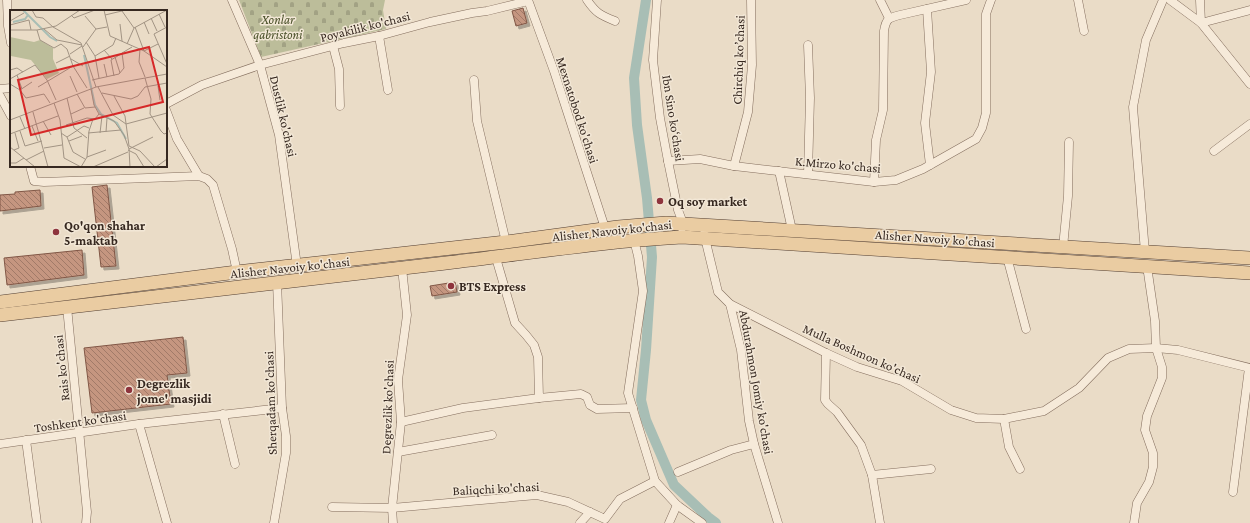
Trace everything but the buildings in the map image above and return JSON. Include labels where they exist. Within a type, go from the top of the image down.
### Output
[{"type":"main road","name":"Alisher Navoiy ko'chasi","points":[[0,302],[237,272],[506,242],[605,228],[666,223],[1250,258]]},
{"type":"main road","name":"Alisher Navoiy ko'chasi","points":[[0,315],[67,306],[496,258],[636,240],[666,238],[704,238],[1250,273]]},
{"type":"street","points":[[7,0],[10,37]]},
{"type":"street","name":"Dustlik ko'chasi","points":[[232,0],[260,65],[279,135],[297,266]]},
{"type":"street","points":[[587,0],[594,10],[600,15],[615,21]]},
{"type":"street","name":"Ibn Sino ko‘chasi","points":[[657,0],[653,60],[660,118],[678,210],[683,223],[682,238]]},
{"type":"street","name":"Chirchiq ko’chasi","points":[[734,166],[748,112],[752,65],[751,0]]},
{"type":"street","points":[[880,0],[889,18]]},
{"type":"street","points":[[874,182],[876,140],[883,110],[885,24],[889,18],[966,0]]},
{"type":"street","name":"K.Mirzo ko'chasi","points":[[668,161],[700,158],[734,166],[874,182],[896,180],[930,166],[976,138],[982,128],[986,113],[986,14],[991,0]]},
{"type":"street","points":[[1078,0],[1084,31]]},
{"type":"street","points":[[1145,252],[1133,107],[1146,40],[1163,0]]},
{"type":"street","points":[[1170,0],[1201,23],[1250,84]]},
{"type":"street","points":[[1200,0],[1201,23]]},
{"type":"street","name":"Poyakilik ko'chasi","points":[[167,103],[202,85],[260,65],[430,22],[528,1]]},
{"type":"street","name":"Mexnatobod ko'chasi","points":[[528,1],[554,71],[605,228]]},
{"type":"street","points":[[927,9],[931,72],[925,123],[930,166]]},
{"type":"street","points":[[1201,23],[1250,10]]},
{"type":"street","points":[[379,36],[388,90]]},
{"type":"street","points":[[808,44],[810,98],[808,174]]},
{"type":"street","points":[[333,46],[339,69],[340,106]]},
{"type":"street","points":[[474,80],[476,121],[506,242]]},
{"type":"street","points":[[0,89],[10,88]]},
{"type":"street","points":[[0,96],[10,114]]},
{"type":"street","points":[[167,113],[177,140],[198,176]]},
{"type":"street","points":[[1214,152],[1250,124]]},
{"type":"street","points":[[1063,246],[1068,196],[1069,142]]},
{"type":"street","points":[[30,167],[34,181],[44,182],[198,176],[207,179],[213,185],[232,249],[237,272]]},
{"type":"street","points":[[778,171],[792,230]]},
{"type":"street","name":"Abdurahmon Jomiy ko'chasi","points":[[704,225],[704,238],[718,292],[730,304],[741,350],[749,421],[754,444],[778,523]]},
{"type":"street","points":[[636,240],[643,291],[628,393],[655,481],[677,505],[702,523]]},
{"type":"street","points":[[1008,257],[1026,329]]},
{"type":"street","points":[[496,258],[515,323],[534,345],[538,357],[540,398]]},
{"type":"street","points":[[1134,523],[1137,503],[1149,482],[1153,467],[1153,453],[1145,430],[1147,416],[1162,378],[1162,367],[1156,348],[1155,321],[1147,266]]},
{"type":"street","name":"Degrezlik ko'chasi","points":[[393,523],[392,508],[401,422],[398,380],[407,315],[402,268]]},
{"type":"street","name":"Sherqadam ko'chasi","points":[[274,523],[286,453],[286,436],[282,408],[278,282]]},
{"type":"street","name":"Mulla Boshmon ko'chasi","points":[[730,304],[826,353],[857,367],[902,381],[951,410],[976,418],[1004,419],[1044,411],[1079,388],[1108,358],[1129,349],[1156,348],[1178,350],[1249,368]]},
{"type":"street","name":"Rais ko'chasi","points":[[67,306],[87,512],[86,523]]},
{"type":"street","points":[[826,353],[825,400],[837,412],[861,445],[872,475],[880,523]]},
{"type":"street","points":[[1232,492],[1249,368]]},
{"type":"street","points":[[401,422],[463,408],[581,394],[587,397],[590,405],[597,409],[633,408]]},
{"type":"street","name":"Toshkent ko'chasi","points":[[0,444],[139,424],[282,408]]},
{"type":"street","points":[[223,414],[235,464]]},
{"type":"street","points":[[1004,419],[1009,447],[1020,469]]},
{"type":"street","points":[[139,424],[167,523]]},
{"type":"street","points":[[398,452],[492,435]]},
{"type":"street","points":[[26,440],[37,523]]},
{"type":"street","points":[[678,472],[730,450],[754,444]]},
{"type":"street","points":[[872,475],[931,469]]},
{"type":"street","name":"Baliqchi ko'chasi","points":[[332,508],[392,508],[537,495],[568,502],[605,521],[620,499],[655,481]]},
{"type":"street","points":[[669,523],[677,505]]},
{"type":"street","points":[[580,523],[590,512]]},
{"type":"green space","name":"Xonlar qabristoni","points":[[239,0],[385,0],[383,10],[386,29],[261,57]]},
{"type":"waterway","points":[[646,0],[634,78],[637,125],[647,198],[652,257],[641,400],[646,420],[674,485],[716,523]]},
{"type":"place","name":"Oq soy market","points":[[660,201]]},
{"type":"place","name":"Qo'qon shahar 5-maktab","points":[[56,232]]},
{"type":"place","name":"BTS Express","points":[[451,286]]},
{"type":"place","name":"Degrezlik jome' masjidi","points":[[129,390]]}]
